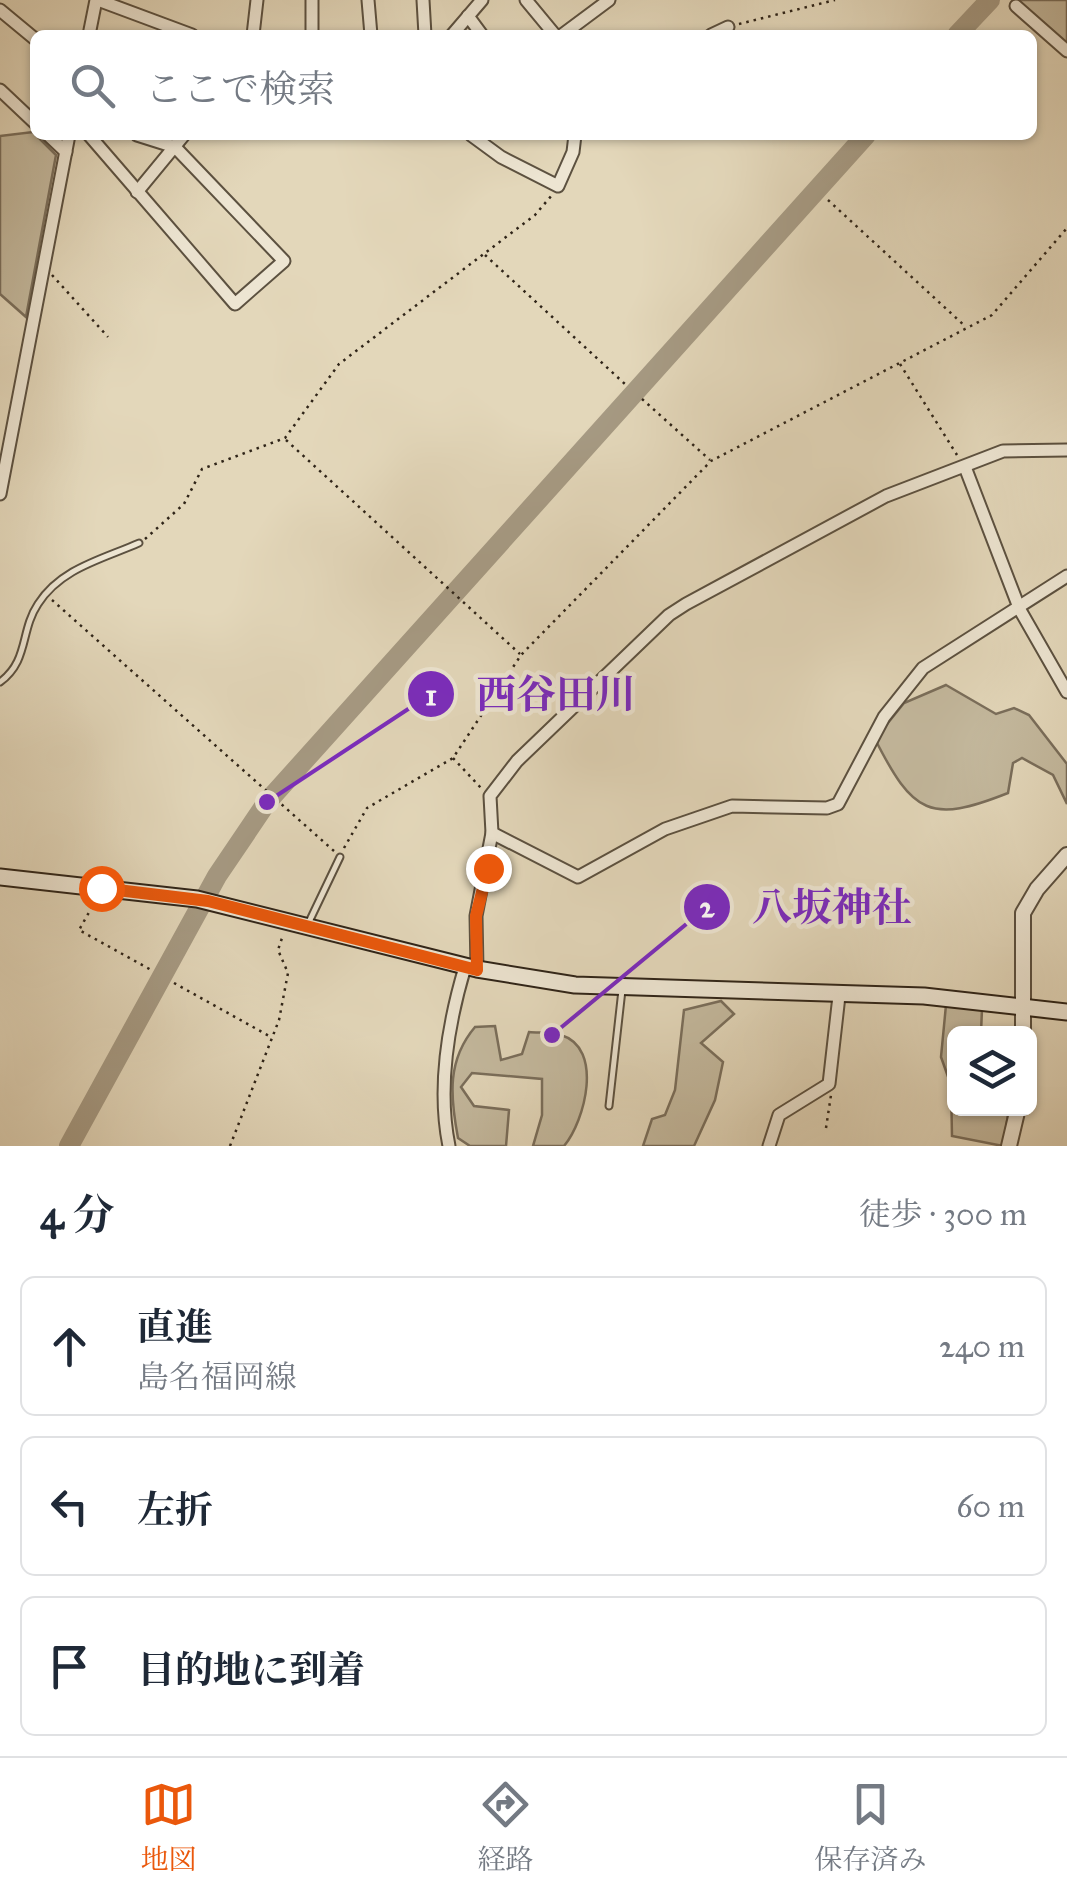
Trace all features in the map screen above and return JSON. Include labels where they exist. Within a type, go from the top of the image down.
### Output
[{"type":"main road","points":[[0,878],[202,900],[471,968],[575,986],[924,996],[1067,1012]]},
{"type":"street","points":[[90,30],[97,0],[178,30]]},
{"type":"street","points":[[254,30],[257,0]]},
{"type":"street","points":[[312,0],[312,30]]},
{"type":"street","points":[[368,0],[370,30]]},
{"type":"street","points":[[424,0],[425,30]]},
{"type":"street","points":[[456,30],[482,0]]},
{"type":"street","points":[[526,0],[553,30]]},
{"type":"street","points":[[565,30],[602,2]]},
{"type":"street","points":[[1016,6],[1067,51]]},
{"type":"street","points":[[0,10],[30,35]]},
{"type":"street","points":[[468,16],[478,30]]},
{"type":"street","points":[[722,30],[728,27]]},
{"type":"street","points":[[0,90],[30,118]]},
{"type":"street","points":[[53,140],[66,152]]},
{"type":"street","points":[[0,494],[68,140]]},
{"type":"street","points":[[92,140],[236,304],[284,261],[174,147],[152,140]]},
{"type":"street","points":[[137,192],[180,140]]},
{"type":"street","points":[[479,140],[501,157],[558,186],[573,152],[574,140]]},
{"type":"street","points":[[564,140],[573,152]]},
{"type":"street","points":[[449,1146],[443,1112],[452,1010],[471,968],[492,832],[490,796],[517,761],[669,614],[864,506],[1003,451],[1067,450]]},
{"type":"street","points":[[965,467],[1020,610],[1067,692]]},
{"type":"street","points":[[492,832],[578,877],[665,829],[732,806],[827,808],[838,804],[884,717],[922,668],[958,642],[1020,610],[1067,576]]},
{"type":"street","points":[[1023,1026],[1024,913],[1036,889],[1067,854]]},
{"type":"street","points":[[769,1146],[779,1115],[829,1084],[839,996]]},
{"type":"street","points":[[1009,1146],[1016,1116]]},
{"type":"lane","points":[[0,682],[22,657],[38,604],[84,564],[140,543]]},
{"type":"lane","points":[[308,924],[340,857]]},
{"type":"lane","points":[[610,1106],[622,988]]},
{"type":"path","points":[[728,27],[835,0]]},
{"type":"path","points":[[140,543],[184,504],[202,469],[285,438],[339,364],[535,215],[558,186]]},
{"type":"path","points":[[828,200],[967,328]]},
{"type":"path","points":[[47,596],[340,857],[367,808],[453,758],[521,654],[711,461],[992,315],[1067,228]]},
{"type":"path","points":[[484,254],[626,385]]},
{"type":"path","points":[[44,266],[108,337]]},
{"type":"path","points":[[899,363],[965,467]]},
{"type":"path","points":[[642,399],[711,461]]},
{"type":"path","points":[[285,438],[521,654]]},
{"type":"path","points":[[453,758],[490,796]]},
{"type":"path","points":[[101,888],[79,930],[153,971]]},
{"type":"path","points":[[230,1146],[272,1037],[288,973],[278,950],[288,919]]},
{"type":"path","points":[[174,983],[272,1037]]},
{"type":"path","points":[[826,1128],[829,1084]]},
{"type":"shaded area","points":[[1021,0],[1067,0],[1067,50],[1017,5]]},
{"type":"shaded area","points":[[30,132],[30,140],[41,140],[56,155],[26,317],[0,294],[0,136]]},
{"type":"shaded area","points":[[946,685],[996,714],[1014,708],[1029,715],[1067,764],[1067,804],[1053,775],[1022,758],[1013,763],[1008,793],[981,803],[942,809],[926,806],[913,797],[875,739],[904,703]]},
{"type":"shaded area","points":[[721,1001],[734,1014],[701,1043],[723,1062],[715,1100],[694,1146],[643,1146],[652,1119],[665,1115],[675,1090],[684,1010]]},
{"type":"shaded area","points":[[946,1005],[982,1009],[981,1026],[947,1026],[947,1074],[941,1057]]},
{"type":"shaded area","points":[[495,1026],[501,1060],[522,1054],[529,1032],[561,1035],[574,1042],[583,1054],[584,1103],[564,1146],[533,1146],[542,1115],[542,1079],[472,1073],[461,1087],[474,1106],[509,1110],[506,1146],[470,1146],[458,1138],[452,1093],[459,1052],[475,1027]]},
{"type":"shaded area","points":[[952,1116],[1008,1116],[1003,1146],[952,1136]]},
{"type":"waterway","points":[[962,30],[990,0]]},
{"type":"waterway","points":[[69,1146],[217,876],[267,802],[862,140]]},
{"type":"place","name":"西谷田川","points":[[267,802]]},
{"type":"place","name":"八坂神社","points":[[552,1035]]},
{"type":"route","points":[[101,888],[208,901],[477,970],[476,916],[488,868]]}]
